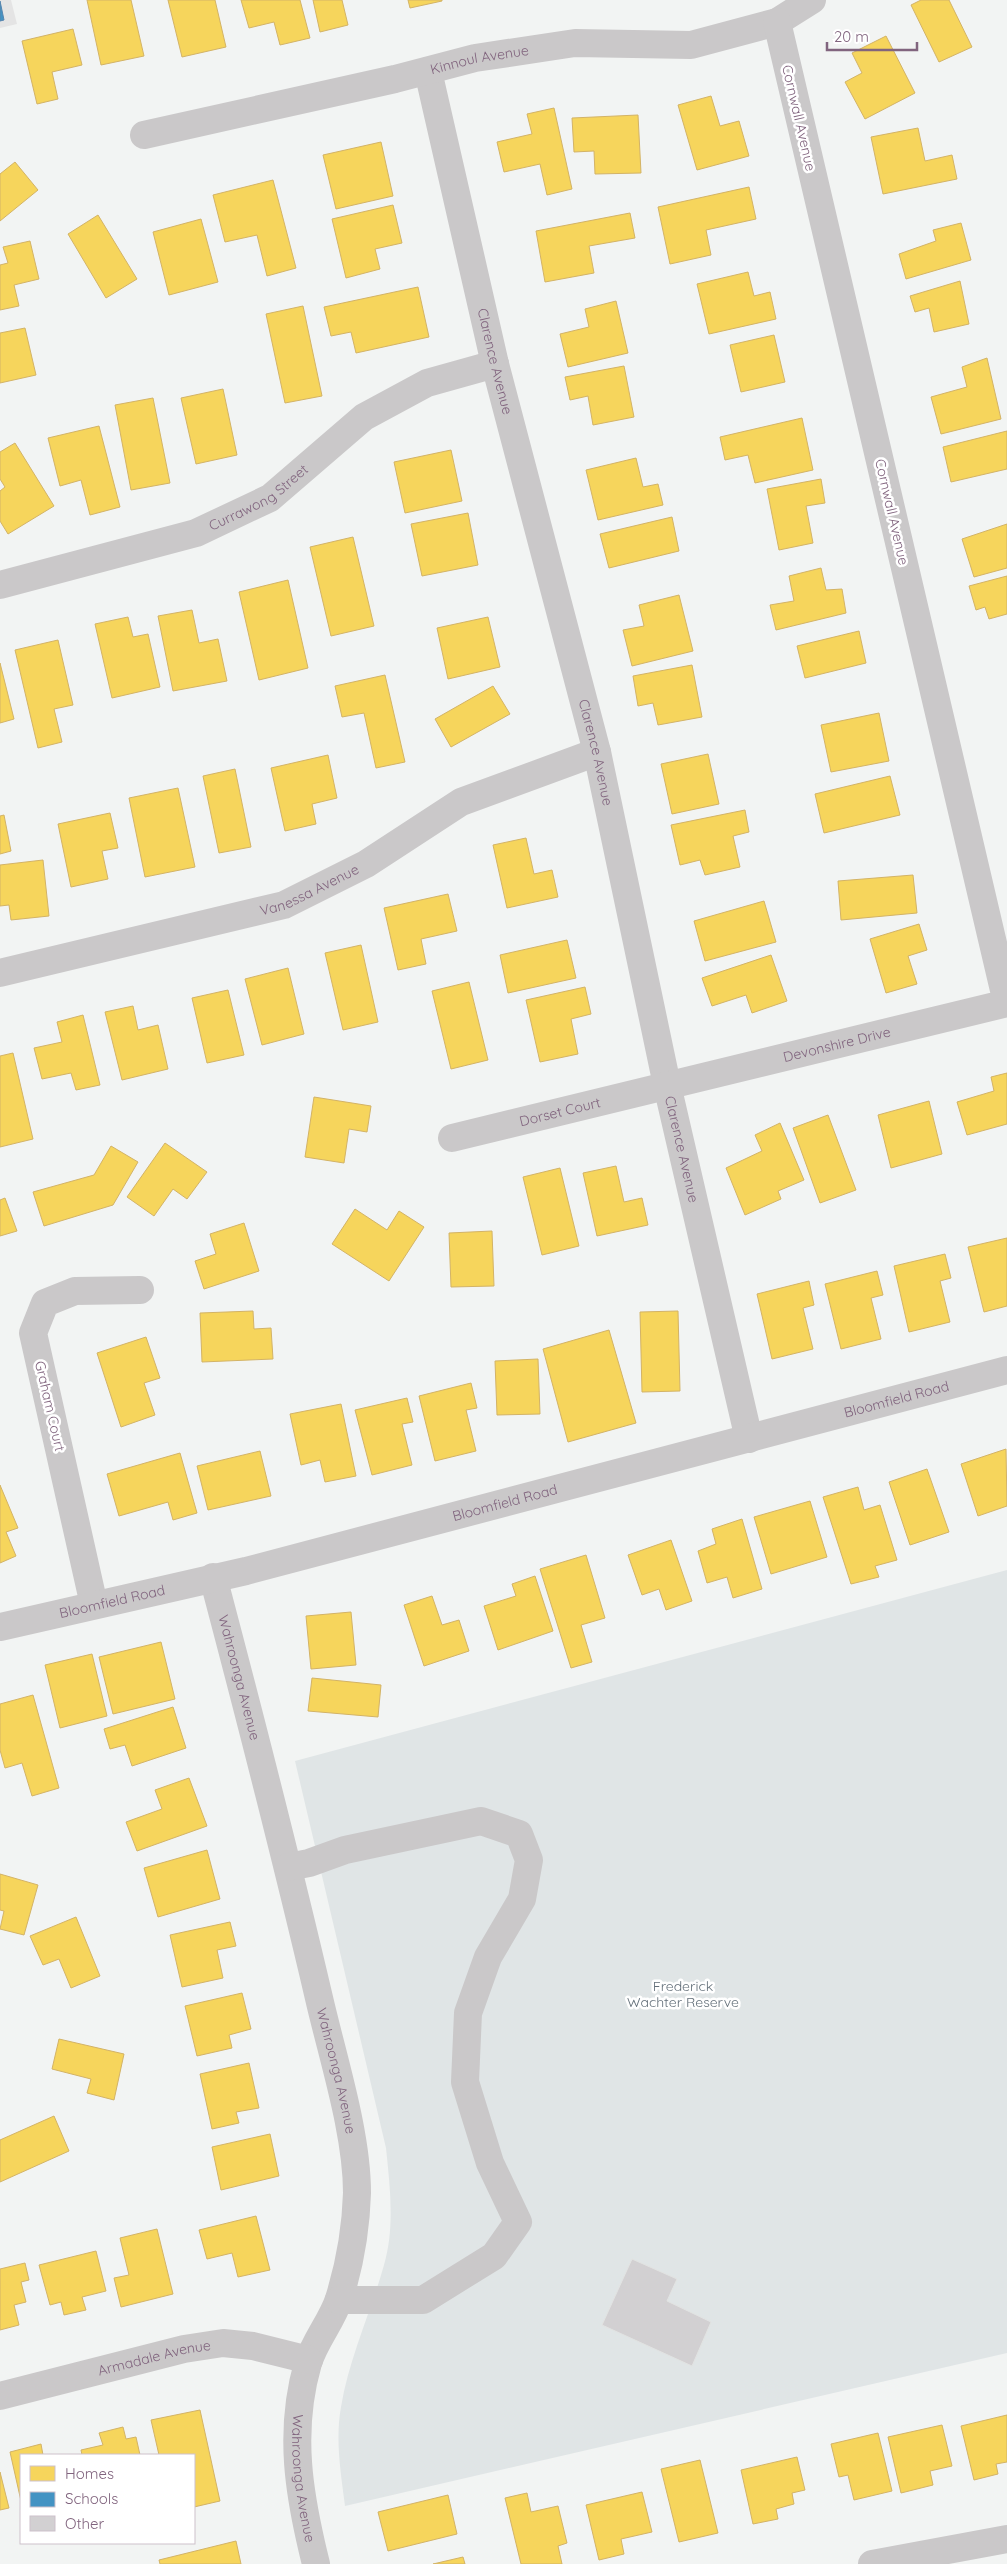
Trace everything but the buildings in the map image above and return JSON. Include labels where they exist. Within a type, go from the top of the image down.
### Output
[{"type":"street","name":"Kinnoul Avenue","points":[[144,135],[428,71],[475,58],[575,43],[691,45],[777,22],[812,0]]},
{"type":"street","name":"Cornwall Avenue","points":[[777,22],[1007,1002]]},
{"type":"street","name":"Clarence Avenue","points":[[428,71],[495,364],[597,752],[667,1085],[749,1439]]},
{"type":"street","name":"Currawong Street","points":[[0,584],[196,532],[270,498],[364,417],[427,384],[495,364]]},
{"type":"street","name":"Vanessa Avenue","points":[[0,973],[284,905],[366,864],[461,802],[597,752]]},
{"type":"street","name":"Devonshire Drive","points":[[667,1085],[1007,1002]]},
{"type":"street","name":"Dorset Court","points":[[452,1138],[667,1085]]},
{"type":"street","name":"Graham Court","points":[[94,1605],[33,1333],[45,1303],[75,1291],[140,1290]]},
{"type":"street","name":"Bloomfield Road","points":[[0,1626],[213,1578],[1007,1370]]},
{"type":"street","name":"Wahroonga Avenue","points":[[213,1578],[288,1867],[351,2136],[357,2193],[351,2244],[339,2300],[309,2360],[300,2394],[296,2423],[296,2456],[299,2487],[316,2564]]},
{"type":"street","points":[[288,1867],[309,1863],[345,1850],[481,1821],[519,1834],[529,1860],[522,1899],[488,1958],[468,2013],[465,2082],[490,2163],[518,2222],[494,2256],[423,2300],[339,2300]]},
{"type":"street","name":"Armadale Avenue","points":[[0,2396],[184,2349],[223,2343],[253,2346],[309,2360]]},
{"type":"street","points":[[872,2564],[1007,2539]]},
{"type":"shaded area","points":[[0,0],[11,0],[17,24],[0,28]]},
{"type":"green space","name":"Frederick Wachter Reserve","points":[[1007,1570],[1007,2353],[345,2506],[340,2469],[339,2419],[349,2371],[384,2265],[390,2236],[390,2192],[386,2148],[295,1761]]}]
